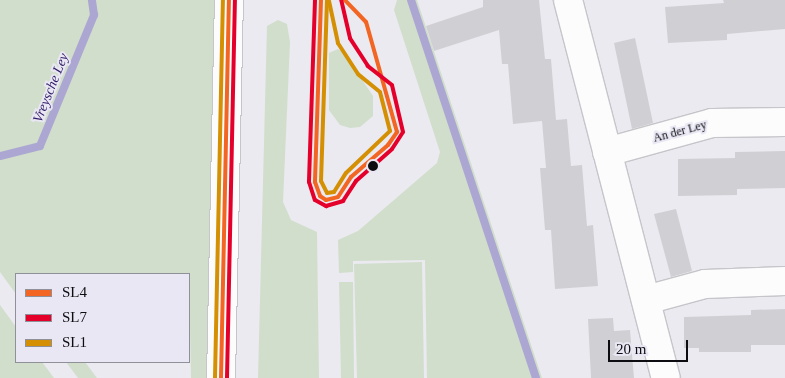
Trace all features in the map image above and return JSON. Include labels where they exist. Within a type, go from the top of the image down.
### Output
[{"type":"street","points":[[222,378],[229,0]]},
{"type":"street","points":[[568,0],[666,378]]},
{"type":"street","name":"An der Ley","points":[[607,152],[712,123],[785,122]]},
{"type":"street","points":[[646,300],[705,284],[785,281]]},
{"type":"green space","points":[[0,0],[215,0],[210,378],[191,378],[190,273],[15,273],[15,293],[0,272]]},
{"type":"green space","points":[[397,0],[417,0],[542,378],[427,378],[425,260],[353,261],[353,272],[339,273],[338,240],[358,231],[437,163],[440,152],[394,10]]},
{"type":"green space","points":[[278,20],[287,24],[290,42],[283,202],[291,220],[317,232],[319,378],[258,378],[267,26]]},
{"type":"green space","points":[[338,49],[344,53],[373,96],[373,116],[360,127],[350,128],[340,125],[329,110],[329,53]]},
{"type":"green space","points":[[422,262],[424,378],[357,378],[354,264]]},
{"type":"green space","points":[[339,282],[353,282],[354,378],[341,378]]},
{"type":"green space","points":[[0,305],[15,326],[15,363],[43,363],[54,378],[0,378]]},
{"type":"green space","points":[[67,363],[86,363],[97,378],[78,378]]},
{"type":"building","points":[[483,0],[539,0],[545,59],[551,59],[556,120],[567,119],[571,166],[582,165],[587,226],[593,225],[598,286],[555,289],[551,230],[545,230],[540,168],[546,168],[542,121],[513,124],[508,64],[502,64],[499,30],[434,51],[426,26],[483,7]]},
{"type":"building","points":[[723,0],[785,0],[785,29],[727,34],[727,40],[668,43],[665,7],[724,3]]},
{"type":"building","points":[[635,38],[653,123],[632,129],[614,43]]},
{"type":"building","points":[[785,151],[785,188],[737,189],[737,195],[678,196],[678,159],[735,158],[735,152]]},
{"type":"building","points":[[676,209],[692,271],[671,277],[654,214]]},
{"type":"building","points":[[785,309],[785,345],[751,345],[751,352],[699,352],[699,348],[684,348],[684,317],[751,315],[751,310]]},
{"type":"building","points":[[613,318],[614,331],[630,330],[634,378],[591,378],[588,319]]},
{"type":"waterway","name":"Vreysche Ley","points":[[0,156],[40,146],[94,15],[92,0]]},
{"type":"waterway","points":[[411,0],[536,378]]},
{"type":"transit line","name":"SL1","points":[[215,378],[223,0]]},
{"type":"transit line","name":"SL4","points":[[221,378],[229,0]]},
{"type":"transit line","name":"SL7","points":[[227,378],[235,0]]},
{"type":"transit line","name":"SL7","points":[[315,0],[309,182],[315,200],[326,206],[343,201],[356,181],[392,149],[403,132],[392,85],[368,66],[350,38],[341,0]]},
{"type":"transit line","name":"SL4","points":[[321,0],[315,182],[320,196],[326,200],[338,197],[351,177],[388,145],[397,132],[366,22],[345,0]]},
{"type":"transit line","name":"SL1","points":[[327,0],[321,181],[327,193],[334,192],[346,173],[390,131],[380,92],[358,74],[338,43],[329,1]]}]
